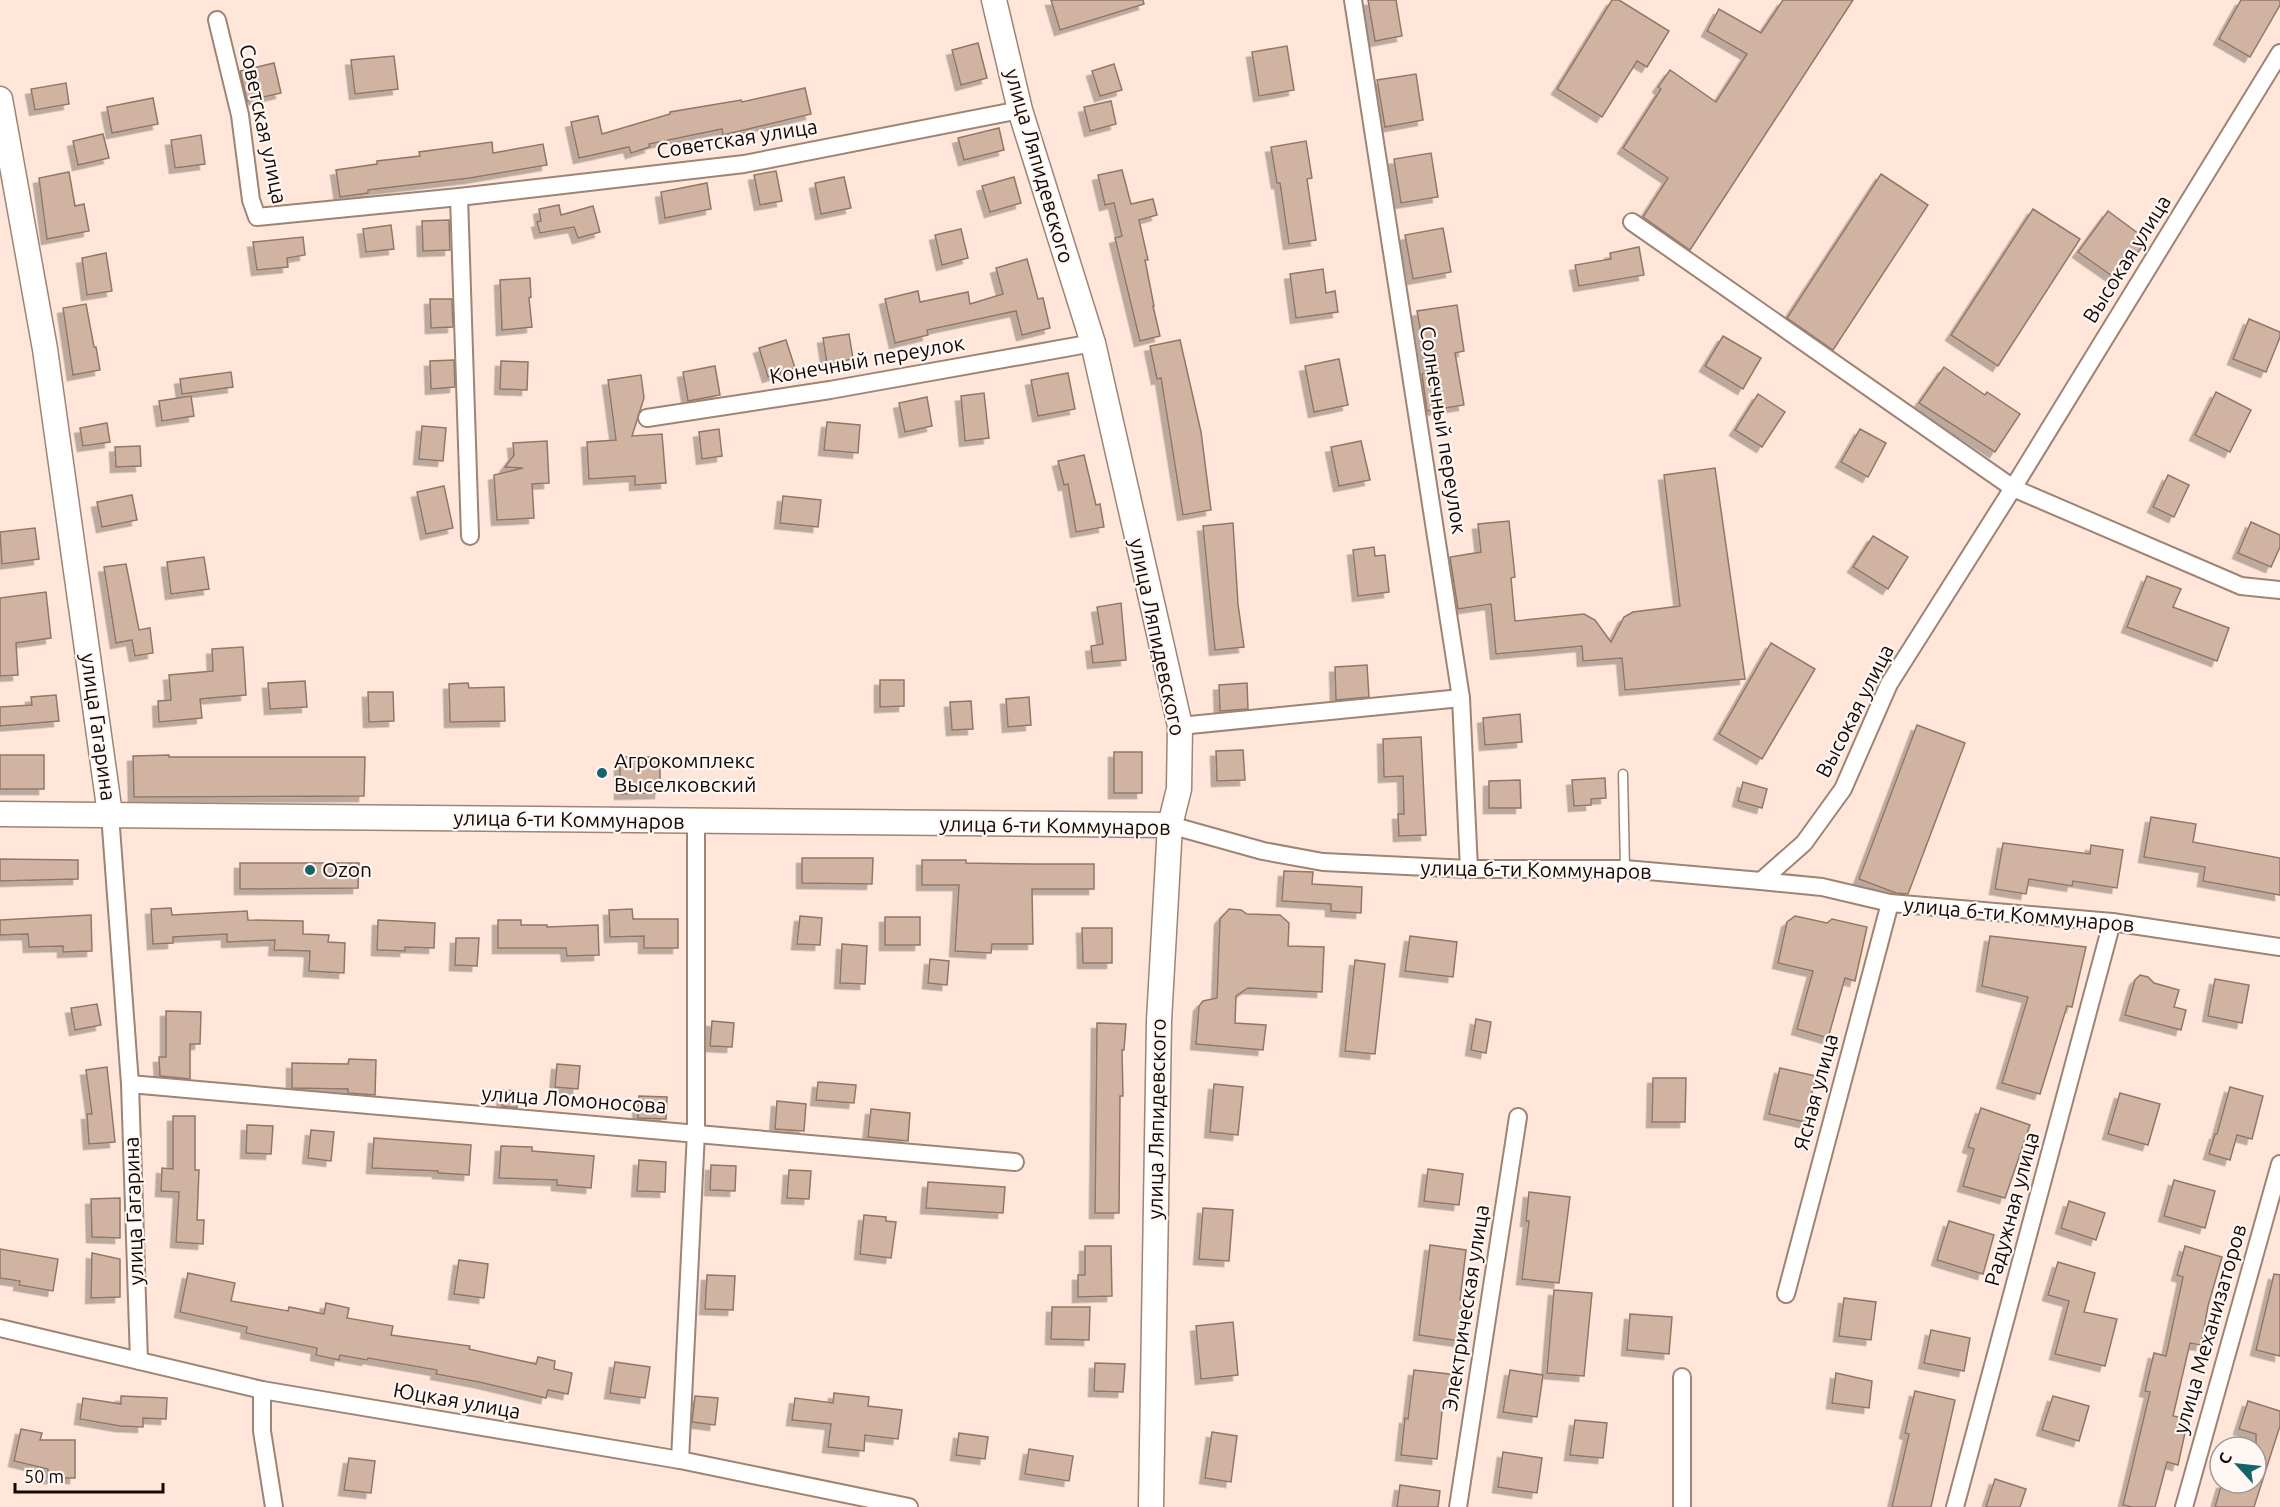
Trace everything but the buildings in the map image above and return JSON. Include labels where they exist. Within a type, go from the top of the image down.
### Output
[{"type":"main road","name":"улица Ляпидевского","points":[[994,0],[1020,110],[1093,343],[1180,726],[1179,789],[1170,825],[1159,1021],[1151,1507]]},
{"type":"main road","name":"улица Гагарина","points":[[0,99],[45,349],[110,814]]},
{"type":"main road","name":"улица 6-ти Коммунаров","points":[[0,814],[1170,825]]},
{"type":"street","name":"Солнечный переулок","points":[[1353,0],[1461,698],[1469,870]]},
{"type":"street","name":"Советская улица","points":[[217,20],[240,115],[251,200],[257,217],[459,198],[744,164],[1020,110]]},
{"type":"street","name":"Высокая улица","points":[[1761,881],[1804,843],[1843,789],[1889,684],[2013,488],[2280,53]]},
{"type":"street","points":[[459,198],[470,536]]},
{"type":"street","points":[[1632,222],[2013,488],[2241,586],[2280,590]]},
{"type":"street","name":"Конечный переулок","points":[[648,418],[830,390],[1093,343]]},
{"type":"street","points":[[1180,726],[1461,698]]},
{"type":"street","name":"улица Гагарина","points":[[110,814],[129,1084],[139,1361]]},
{"type":"street","points":[[680,1460],[696,1132],[696,821]]},
{"type":"street","name":"улица 6-ти Коммунаров","points":[[1170,825],[1263,851],[1323,862],[1469,870],[1624,869],[1761,881],[1822,887],[1890,903],[2112,922],[2280,947]]},
{"type":"street","name":"Ясная улица","points":[[1786,1294],[1890,903]]},
{"type":"street","name":"Радужная улица","points":[[1955,1507],[2112,922]]},
{"type":"street","name":"улица Ломоносова","points":[[129,1084],[696,1132],[1015,1162]]},
{"type":"street","name":"Электрическая улица","points":[[1458,1507],[1518,1117]]},
{"type":"street","name":"улица Механизаторов","points":[[2184,1507],[2280,1164]]},
{"type":"street","name":"Юцкая улица","points":[[0,1328],[262,1390],[680,1460],[909,1507]]},
{"type":"street","points":[[1682,1377],[1682,1507]]},
{"type":"street","points":[[262,1390],[262,1431],[274,1507]]},
{"type":"lane","points":[[1623,774],[1624,869]]},
{"type":"place","name":"Агрокомплекс Выселковский","points":[[602,773]]},
{"type":"place","name":"Ozon","points":[[310,870]]}]
